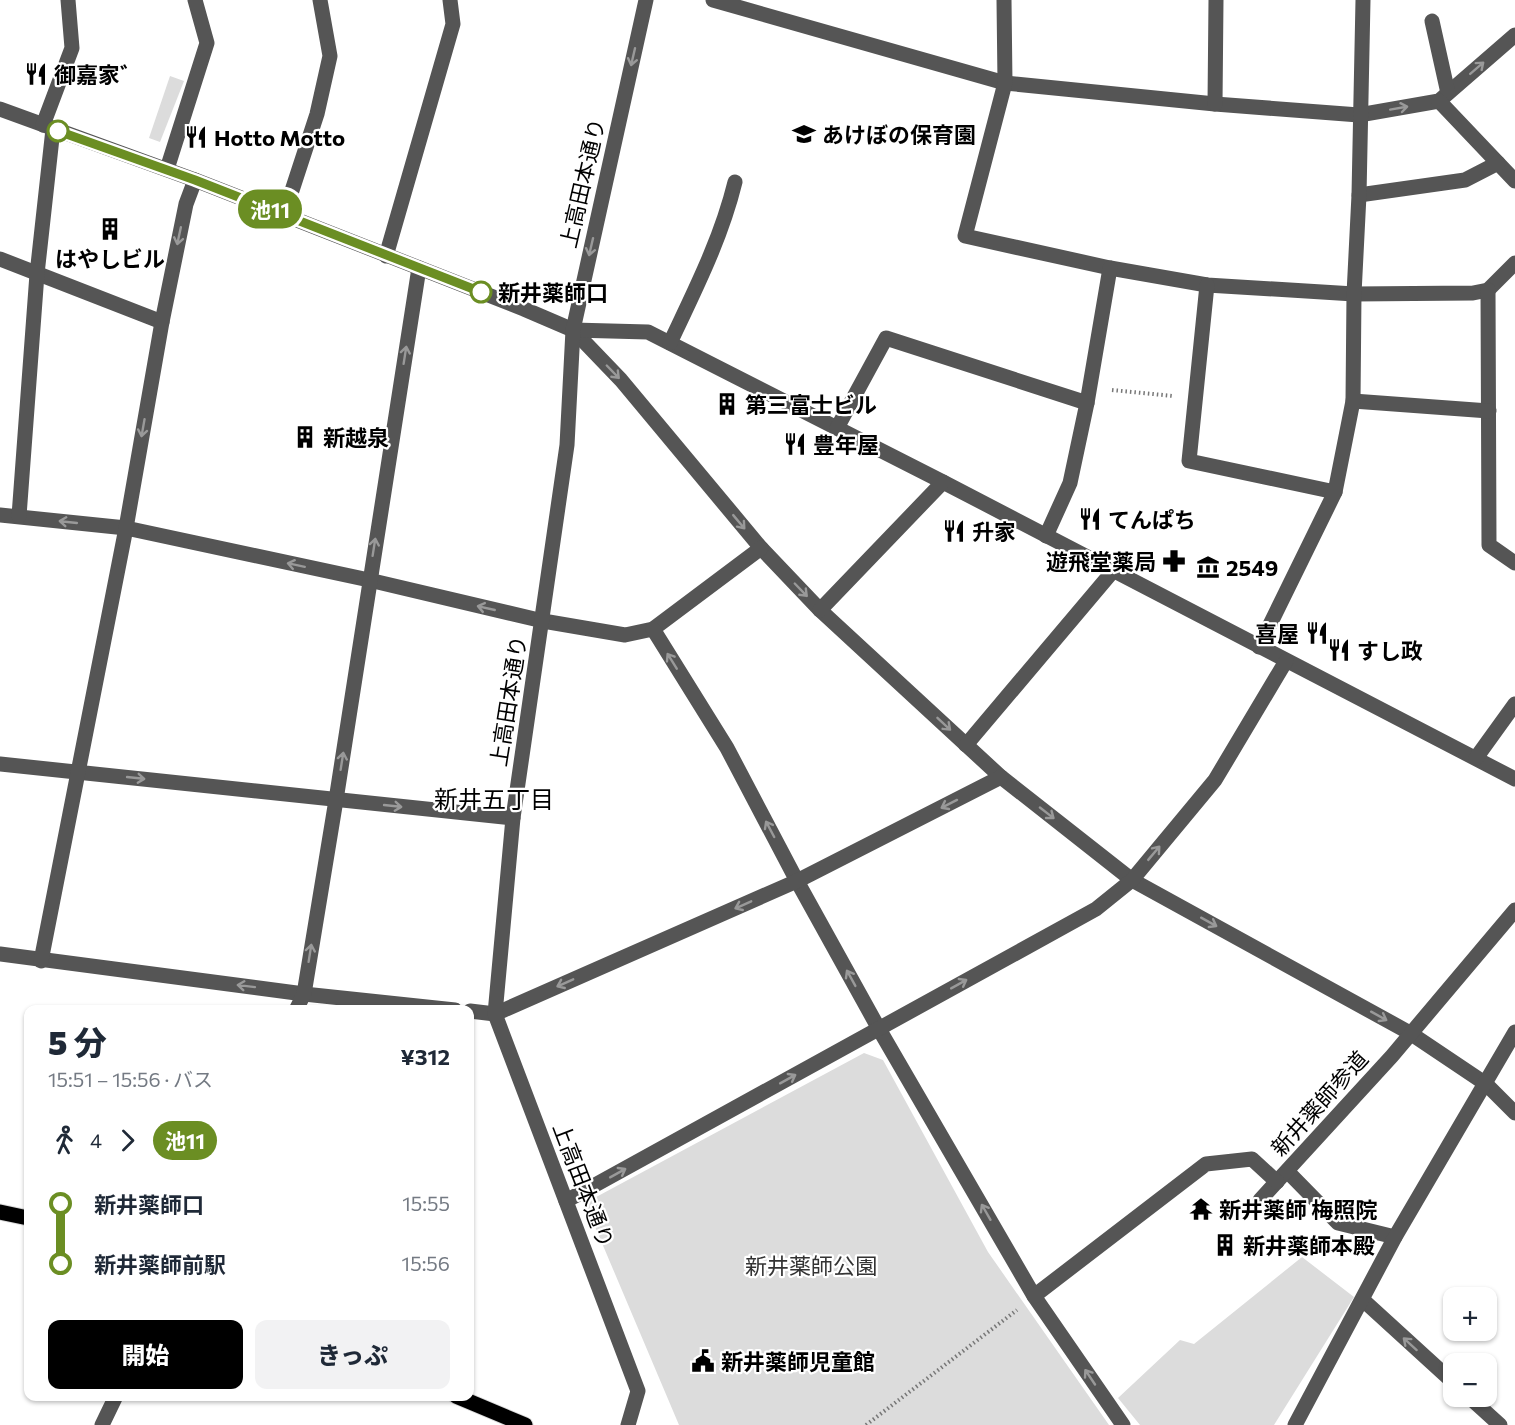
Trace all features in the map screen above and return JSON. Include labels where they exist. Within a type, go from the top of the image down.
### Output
[{"type":"main road","points":[[0,1212],[24,1217]]},
{"type":"main road","points":[[468,1401],[525,1425]]},
{"type":"street","points":[[19,516],[48,127],[72,48],[68,0]]},
{"type":"street","points":[[166,169],[207,43],[195,0]]},
{"type":"street","points":[[284,215],[317,114],[330,56],[320,0]]},
{"type":"street","points":[[386,256],[453,24],[450,0]]},
{"type":"street","name":"上高田本通り","points":[[628,1425],[638,1391],[495,1014],[513,818],[567,445],[573,330],[646,0]]},
{"type":"street","points":[[713,0],[1005,83],[1215,105],[1359,115],[1443,97],[1515,35]]},
{"type":"street","points":[[1004,0],[1005,83],[965,236],[1110,268],[1207,285],[1354,294],[1473,293],[1488,290],[1515,263]]},
{"type":"street","points":[[1215,105],[1216,0]]},
{"type":"street","points":[[1259,647],[1335,492],[1353,401],[1363,0]]},
{"type":"street","points":[[1432,21],[1443,97],[1515,181]]},
{"type":"street","points":[[0,109],[195,180],[573,330],[648,332],[943,482],[1515,779]]},
{"type":"street","points":[[1359,195],[1465,180],[1498,163]]},
{"type":"street","points":[[41,960],[126,528],[162,322],[186,204],[195,180]]},
{"type":"street","points":[[670,343],[706,268],[728,212],[735,182]]},
{"type":"street","points":[[0,259],[162,322]]},
{"type":"street","points":[[298,1005],[304,994],[336,800],[418,268]]},
{"type":"street","points":[[1046,536],[1070,483],[1090,388],[1110,268]]},
{"type":"street","points":[[1207,285],[1189,461],[1335,492]]},
{"type":"street","points":[[1488,290],[1489,545],[1515,562]]},
{"type":"street","points":[[573,330],[621,380],[761,548],[820,610],[1001,777],[1132,880],[1410,1033],[1486,1084],[1515,1113]]},
{"type":"street","points":[[837,428],[886,338],[1087,403]]},
{"type":"street","points":[[1353,401],[1489,411]]},
{"type":"street","points":[[820,610],[943,482]]},
{"type":"street","points":[[0,515],[126,528],[369,580],[543,621],[625,635],[653,629],[761,548]]},
{"type":"street","points":[[966,745],[1113,571]]},
{"type":"street","points":[[653,629],[727,748],[879,1029],[1035,1296],[1123,1425]]},
{"type":"street","points":[[566,1201],[1096,909],[1132,880],[1215,780],[1286,662]]},
{"type":"street","points":[[1476,758],[1515,704]]},
{"type":"street","points":[[0,764],[513,818]]},
{"type":"street","points":[[474,1011],[495,1014],[797,881],[1001,777]]},
{"type":"street","name":"新井薬師参道","points":[[1260,1200],[1410,1033],[1515,910]]},
{"type":"street","points":[[0,954],[304,994],[408,1005]]},
{"type":"street","points":[[1295,1425],[1395,1237],[1515,1032]]},
{"type":"street","points":[[1035,1296],[1206,1164],[1252,1159],[1282,1177],[1338,1223],[1395,1237]]},
{"type":"street","points":[[1363,1300],[1443,1373]]},
{"type":"street","points":[[102,1425],[114,1401]]},
{"type":"street","points":[[1480,1407],[1500,1425]]},
{"type":"path","points":[[1090,388],[1195,398]]},
{"type":"path","points":[[866,1425],[1035,1296]]},
{"type":"green space","points":[[170,76],[184,81],[160,142],[149,138]]},
{"type":"green space","name":"新井薬師公園","points":[[864,1053],[883,1060],[988,1252],[1109,1425],[679,1425],[585,1203]]},
{"type":"green space","points":[[1302,1257],[1354,1297],[1274,1425],[1140,1425],[1118,1398],[1180,1340],[1194,1344]]},
{"type":"bus line","name":"池11","points":[[58,131],[195,180],[481,292]]},
{"type":"place","name":"御嘉家゛","points":[[36,74]]},
{"type":"place","name":"あけぼの保育園","points":[[804,134]]},
{"type":"place","name":"Hotto Motto","points":[[196,137]]},
{"type":"place","name":"はやしビル","points":[[110,229]]},
{"type":"place","name":"新井薬師口","points":[[481,292]]},
{"type":"place","name":"第三富士ビル","points":[[727,404]]},
{"type":"place","name":"新越泉","points":[[305,437]]},
{"type":"place","name":"豊年屋","points":[[795,444]]},
{"type":"place","name":"てんぱち","points":[[1090,519]]},
{"type":"place","name":"升家","points":[[954,531]]},
{"type":"place","name":"遊飛堂薬局","points":[[1174,561]]},
{"type":"place","name":"2549","points":[[1208,567]]},
{"type":"place","name":"喜屋","points":[[1317,633]]},
{"type":"place","name":"すし政","points":[[1339,650]]},
{"type":"place","name":"新井薬師 梅照院","points":[[1201,1209]]},
{"type":"place","name":"新井薬師本殿","points":[[1225,1245]]},
{"type":"place","name":"新井薬師児童館","points":[[703,1361]]},
{"type":"district","name":"新井五丁目","points":[[494,798]]}]
